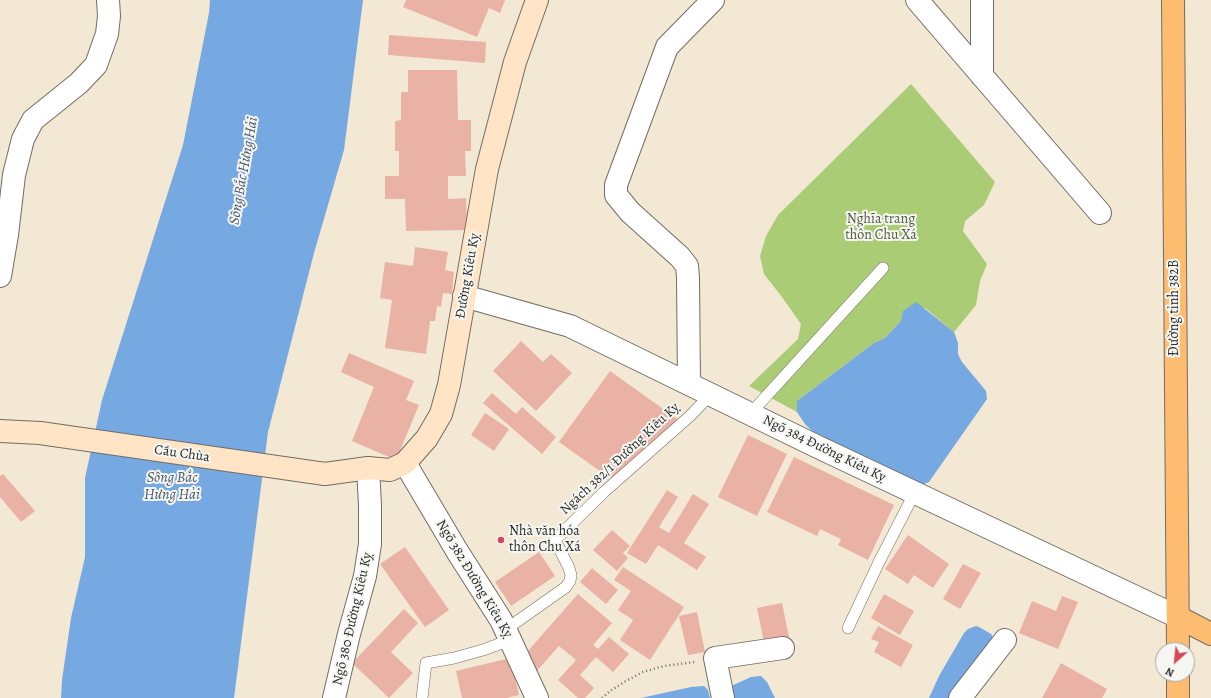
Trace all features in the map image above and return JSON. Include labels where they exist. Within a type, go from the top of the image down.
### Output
[{"type":"main road","name":"Đường Kiêu Kỵ","points":[[325,474],[368,468],[390,470],[405,463],[427,438],[441,414],[449,386],[487,169],[515,62],[536,0]]},
{"type":"main road","name":"Đường tỉnh 382B","points":[[1173,0],[1178,642]]},
{"type":"main road","name":"Cầu Chùa","points":[[0,431],[40,433],[325,474]]},
{"type":"main road","points":[[1178,617],[1211,634]]},
{"type":"main road","points":[[1178,682],[1178,698]]},
{"type":"street","points":[[0,276],[7,235],[5,207],[23,138],[34,120],[79,83],[96,65],[107,34],[110,16],[108,0]]},
{"type":"street","points":[[689,384],[687,266],[680,257],[630,212],[616,195],[616,185],[667,47],[713,0]]},
{"type":"street","points":[[917,0],[1100,213]]},
{"type":"street","points":[[982,0],[982,76]]},
{"type":"street","name":"Ngõ 384 Đường Kiêu Kỵ","points":[[464,296],[570,326],[750,414],[1178,617]]},
{"type":"street","name":"Ngõ 382 Đường Kiêu Kỵ","points":[[405,463],[457,551],[501,620],[537,698]]},
{"type":"street","name":"Ngõ 380 Đường Kiêu Kỵ","points":[[334,698],[349,634],[365,576],[370,544],[368,468]]},
{"type":"street","points":[[960,698],[1005,640]]},
{"type":"street","points":[[722,698],[715,658],[783,648]]},
{"type":"lane","points":[[750,414],[883,268]]},
{"type":"lane","name":"Ngách 382/1 Đường Kiêu Kỵ","points":[[508,635],[566,587],[570,581],[571,575],[569,568],[555,540],[604,492],[679,426],[711,394]]},
{"type":"lane","points":[[848,628],[879,562],[915,492]]},
{"type":"lane","points":[[422,698],[426,663],[476,652],[508,635]]},
{"type":"path","points":[[602,698],[626,681],[643,672],[664,666],[715,658]]},
{"type":"green space","name":"Nghĩa trang thôn Chu Xá","points":[[911,84],[995,182],[984,205],[965,221],[963,231],[987,264],[980,281],[976,305],[954,332],[925,308],[901,321],[885,338],[874,343],[797,401],[797,412],[749,386],[798,339],[801,324],[764,274],[760,256],[766,236],[778,215]]},
{"type":"water","name":"Sông Bắc Hưng Hải","points":[[210,0],[363,0],[344,150],[314,253],[268,432],[234,698],[61,698],[62,680],[71,618],[85,557],[85,478],[102,400],[183,145],[209,13]]},
{"type":"water","points":[[916,302],[954,332],[958,343],[958,354],[962,362],[986,391],[987,399],[929,482],[920,486],[812,431],[797,412],[797,401],[874,343],[885,338],[901,321],[903,311]]},
{"type":"water","points":[[976,626],[991,634],[995,641],[955,698],[929,698],[939,676],[964,633],[968,629]]},
{"type":"water","points":[[761,676],[767,682],[775,698],[729,698],[731,686],[751,677]]},
{"type":"water","points":[[704,686],[708,690],[710,698],[641,698],[691,687]]},
{"type":"building","points":[[406,0],[505,0],[500,13],[489,8],[477,37],[403,7]]},
{"type":"building","points":[[389,35],[486,42],[485,63],[388,55]]},
{"type":"building","points":[[408,70],[457,70],[458,120],[471,120],[471,151],[465,151],[466,176],[448,176],[448,199],[466,198],[467,230],[406,231],[405,199],[385,199],[385,176],[399,176],[399,151],[395,151],[395,121],[401,120],[401,92],[408,92]]},
{"type":"building","points":[[415,247],[448,252],[445,270],[454,272],[452,294],[443,293],[441,307],[437,306],[435,321],[430,321],[426,354],[385,348],[392,300],[380,298],[385,262],[413,266]]},
{"type":"building","points":[[521,341],[543,362],[551,354],[572,373],[536,411],[493,371]]},
{"type":"building","points":[[349,353],[414,381],[406,400],[419,405],[396,460],[352,441],[374,387],[341,372]]},
{"type":"building","points":[[610,371],[680,421],[611,479],[559,442]]},
{"type":"building","points":[[492,393],[516,414],[522,407],[556,437],[542,454],[483,403]]},
{"type":"building","points":[[485,413],[509,429],[494,451],[471,435]]},
{"type":"building","points":[[748,435],[787,454],[757,516],[718,497]]},
{"type":"building","points":[[794,457],[894,505],[868,560],[838,545],[841,539],[820,529],[817,536],[767,512]]},
{"type":"building","points":[[3,474],[35,511],[21,522],[0,497],[0,476]]},
{"type":"building","points":[[667,490],[678,497],[659,527],[669,533],[693,494],[709,504],[684,543],[706,557],[697,570],[658,545],[646,564],[627,553]]},
{"type":"building","points":[[612,530],[630,546],[623,553],[628,558],[617,571],[593,550]]},
{"type":"building","points":[[908,535],[949,564],[933,588],[914,575],[908,584],[885,569]]},
{"type":"building","points":[[405,547],[449,610],[425,627],[380,564]]},
{"type":"building","points":[[539,552],[555,576],[511,606],[495,582]]},
{"type":"building","points":[[963,564],[981,573],[960,609],[943,599]]},
{"type":"building","points":[[623,567],[684,607],[650,660],[620,640],[633,620],[618,610],[631,591],[614,580]]},
{"type":"building","points":[[592,568],[618,590],[606,604],[580,582]]},
{"type":"building","points":[[578,594],[612,623],[593,645],[598,649],[609,637],[629,654],[613,672],[596,657],[580,675],[594,688],[585,698],[578,698],[558,680],[576,660],[559,646],[535,673],[520,660]]},
{"type":"building","points":[[884,594],[914,611],[900,635],[871,618]]},
{"type":"building","points":[[1062,596],[1078,602],[1058,649],[1019,633],[1032,601],[1056,611]]},
{"type":"building","points":[[782,603],[789,637],[764,642],[757,608]]},
{"type":"building","points":[[404,609],[418,623],[391,652],[413,673],[389,698],[352,663]]},
{"type":"building","points":[[697,612],[705,652],[688,655],[679,616]]},
{"type":"building","points":[[878,626],[913,645],[901,667],[874,652],[879,642],[871,639]]},
{"type":"building","points":[[510,658],[519,695],[507,698],[462,698],[456,671]]},
{"type":"building","points":[[1061,663],[1107,689],[1102,698],[1042,698]]},
{"type":"place","name":"Nhà văn hóa thôn Chu Xá","points":[[501,540]]}]
